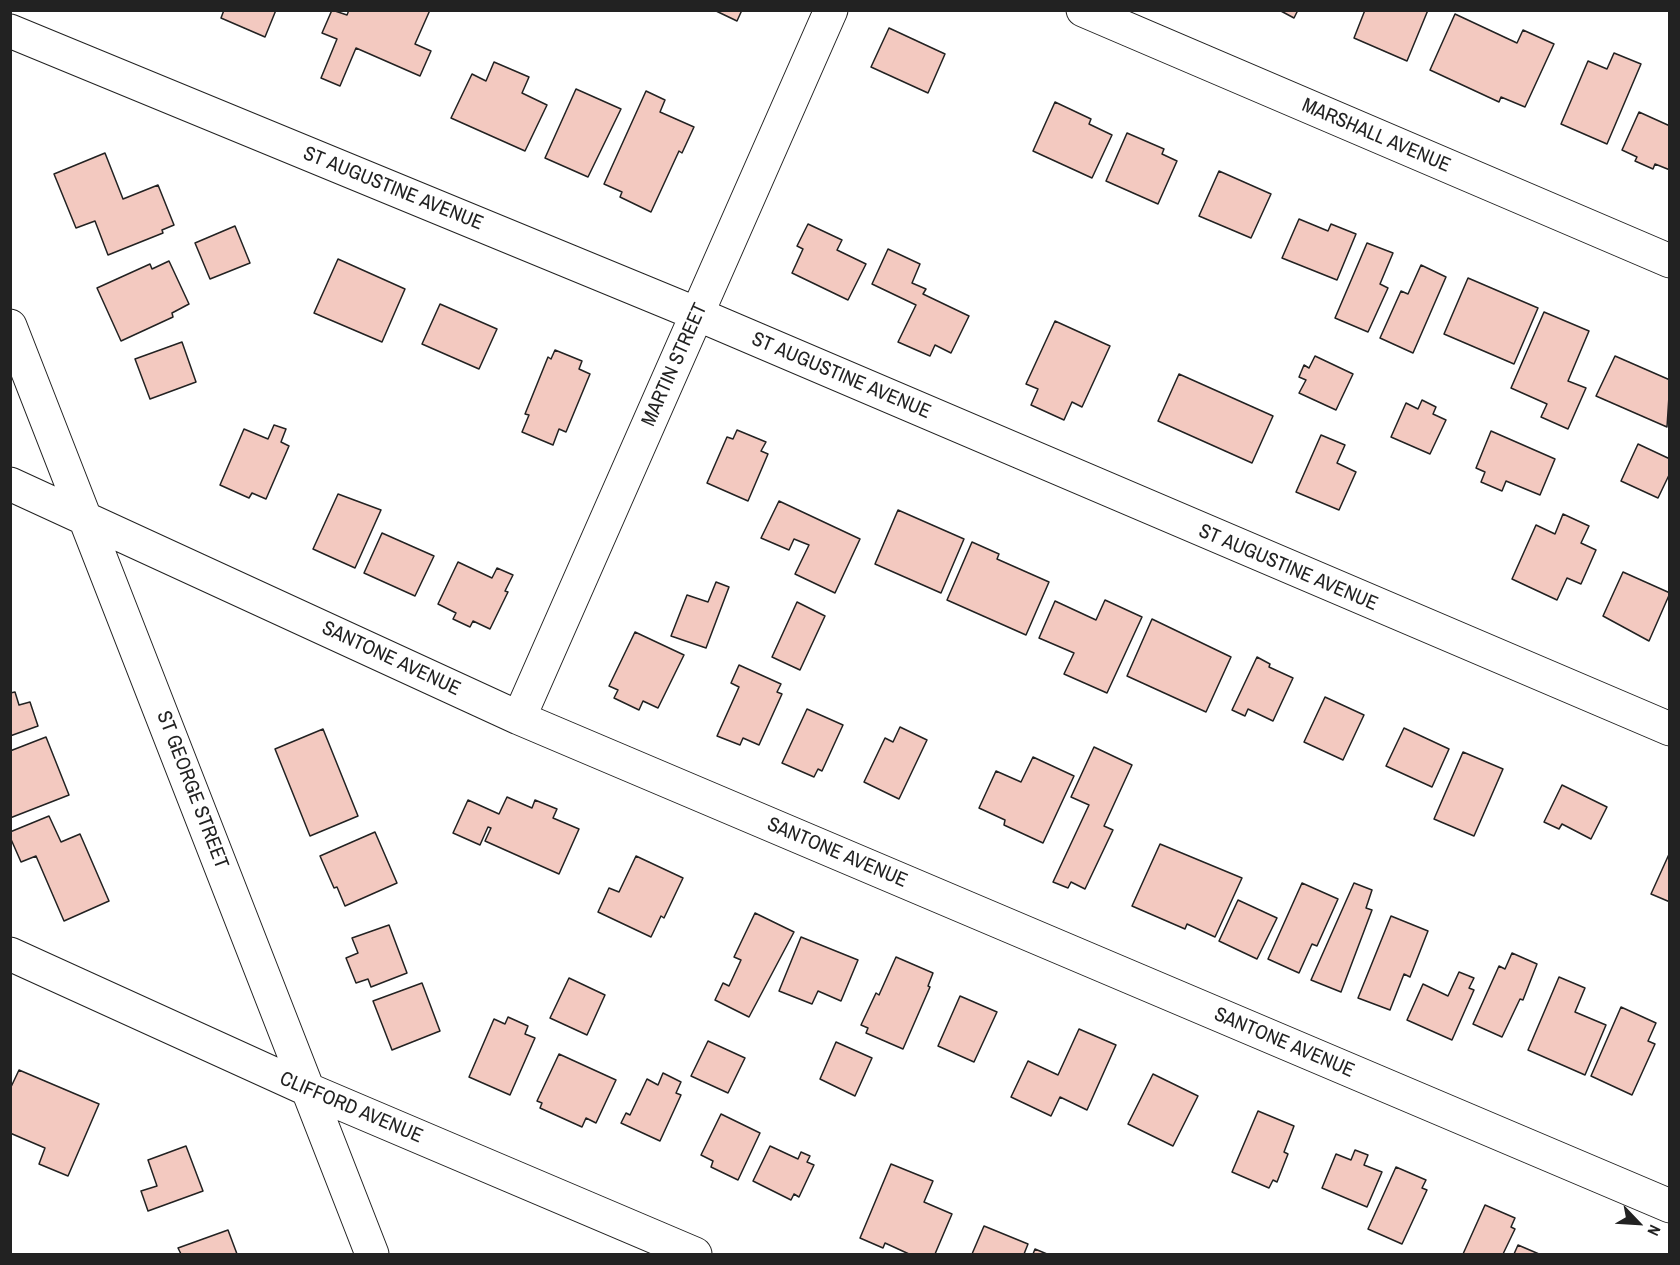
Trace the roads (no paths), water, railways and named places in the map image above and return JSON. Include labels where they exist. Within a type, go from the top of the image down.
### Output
[{"type":"street","name":"MARTIN STREET","points":[[519,718],[831,10]]},
{"type":"street","name":"MARSHALL AVENUE","points":[[1083,10],[1670,261]]},
{"type":"street","name":"ST AUGUSTINE AVENUE","points":[[10,31],[697,314],[1670,729]]},
{"type":"street","name":"ST GEORGE STREET","points":[[10,326],[372,1254]]},
{"type":"street","name":"SANTONE AVENUE","points":[[10,484],[519,718],[1670,1206]]},
{"type":"street","name":"CLIFFORD AVENUE","points":[[10,954],[309,1090],[695,1254]]}]
